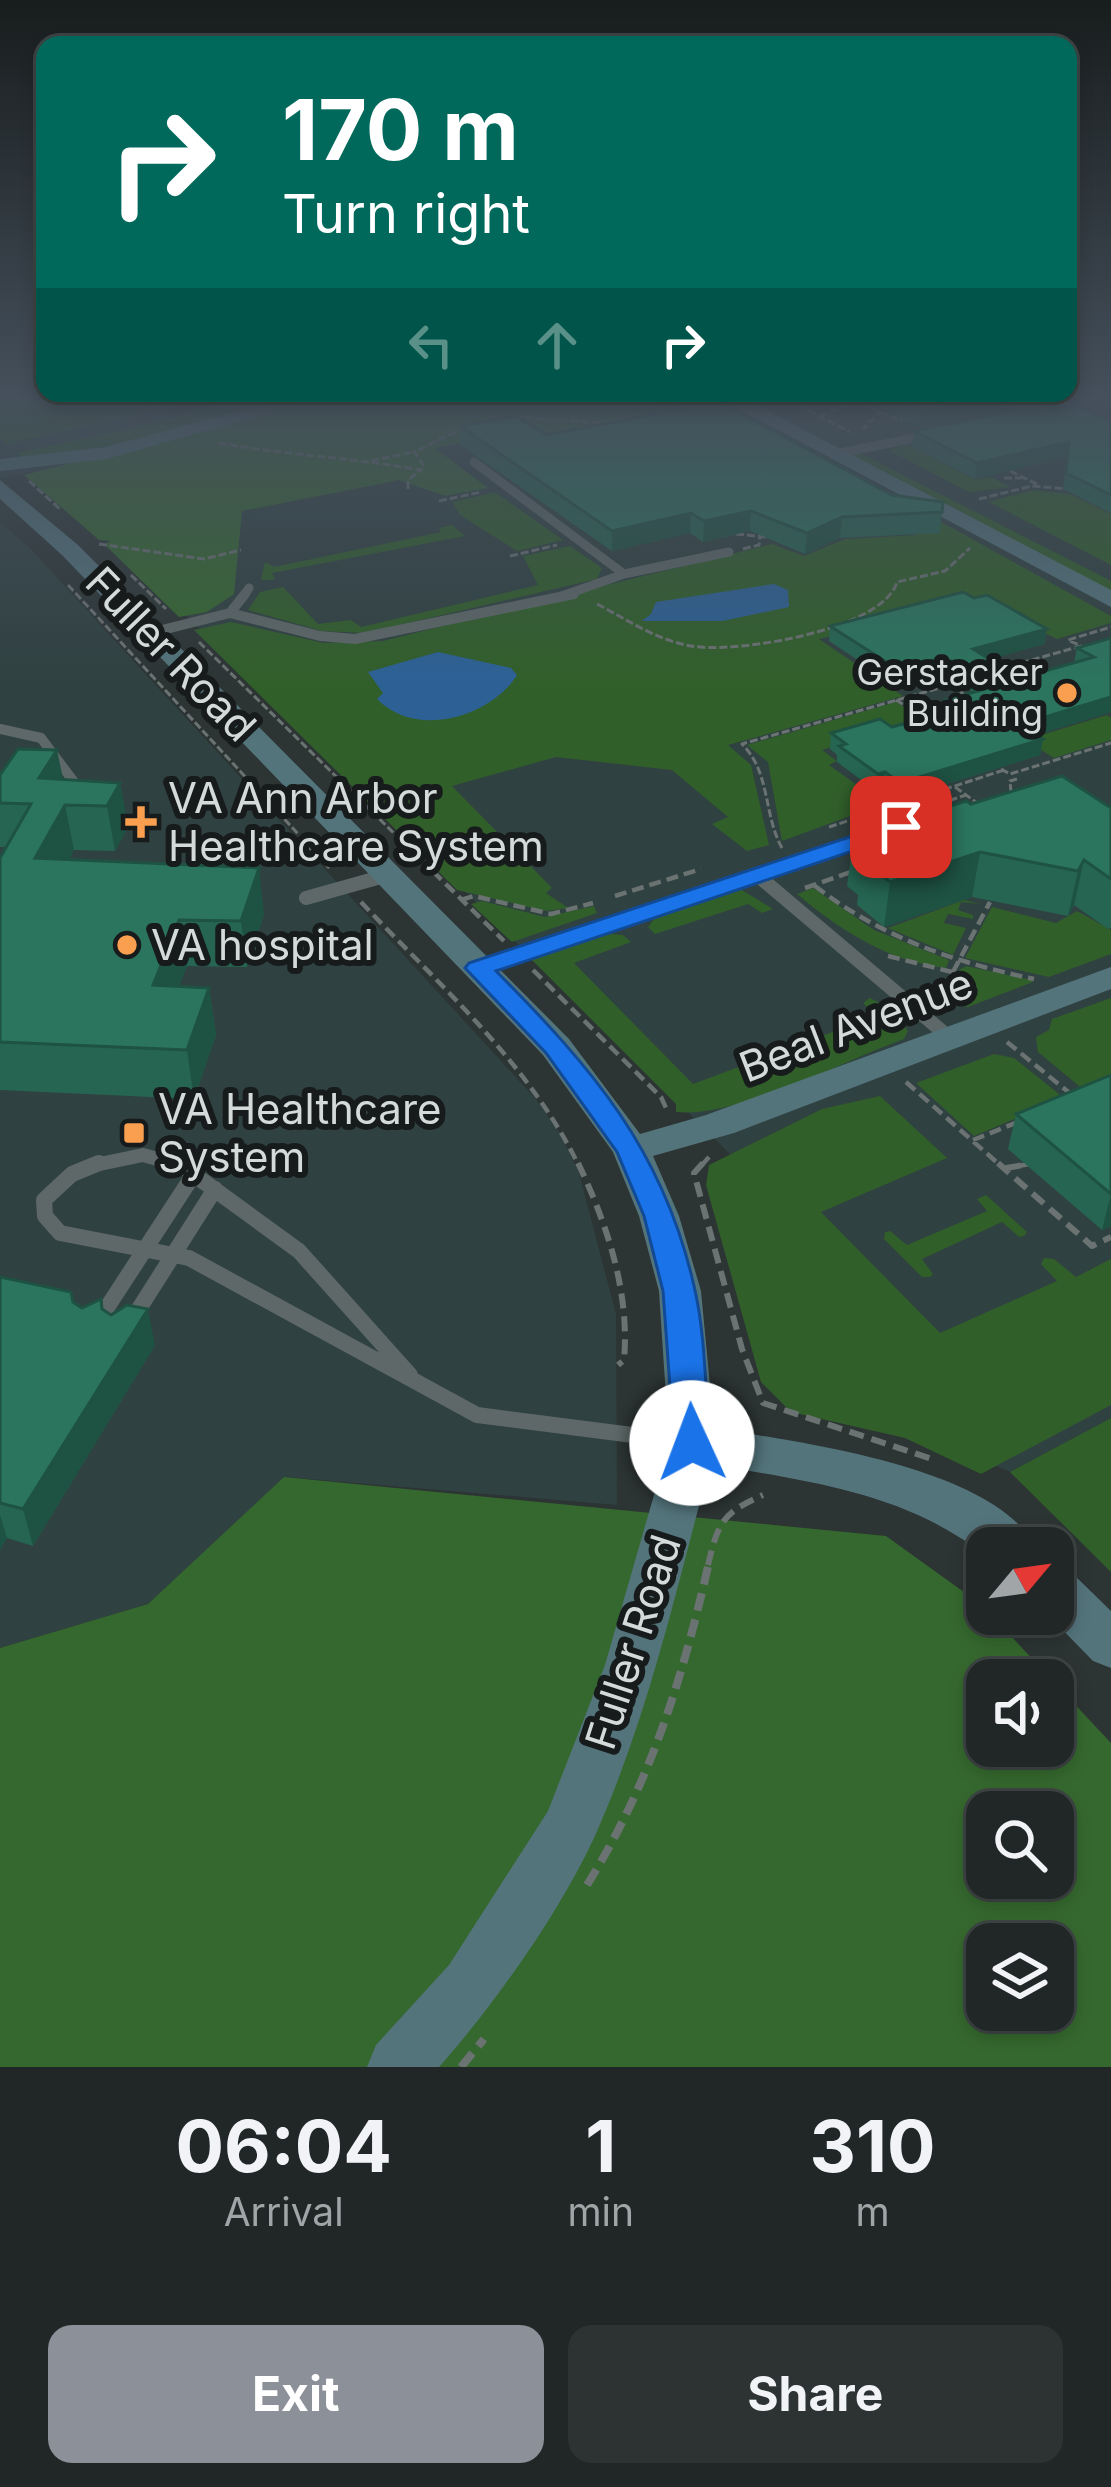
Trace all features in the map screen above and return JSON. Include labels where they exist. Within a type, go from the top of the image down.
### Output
[{"type":"street","name":"Fuller Road","points":[[5,491],[556,1047],[631,1149],[659,1216],[680,1291],[692,1443],[647,1616],[570,1827],[470,1986],[398,2067]]},
{"type":"street","points":[[905,491],[1111,601]]},
{"type":"street","points":[[951,491],[1111,576]]},
{"type":"street","name":"Beal Avenue","points":[[631,1149],[720,1124],[939,1029],[1096,982]]},
{"type":"street","points":[[692,1443],[886,1480],[948,1502],[982,1527]]},
{"type":"street","points":[[1074,1608],[1111,1645]]},
{"type":"lane","points":[[513,491],[623,574]]},
{"type":"lane","points":[[150,633],[230,614],[320,636],[356,639],[577,593],[623,574],[729,552]]},
{"type":"lane","points":[[230,614],[249,588]]},
{"type":"lane","points":[[0,729],[30,729],[43,736],[80,790]]},
{"type":"lane","points":[[478,968],[875,836]]},
{"type":"lane","points":[[756,874],[939,1029]]},
{"type":"lane","points":[[306,898],[388,875]]},
{"type":"lane","points":[[410,1375],[296,1247],[165,1157],[128,1153],[96,1159],[63,1174],[45,1194],[42,1211],[49,1226],[60,1233],[173,1253],[477,1414],[692,1443]]},
{"type":"lane","points":[[92,1331],[194,1174]]},
{"type":"lane","points":[[121,1338],[215,1189]]},
{"type":"path","points":[[42,491],[68,517]]},
{"type":"path","points":[[979,499],[1020,491]]},
{"type":"path","points":[[439,501],[477,493]]},
{"type":"path","points":[[760,537],[775,537]]},
{"type":"path","points":[[577,593],[663,639],[710,650],[771,643],[879,608],[893,596],[897,582],[946,572],[969,548],[986,543]]},
{"type":"path","points":[[114,559],[99,544],[204,559],[241,550]]},
{"type":"path","points":[[510,556],[551,547]]},
{"type":"path","points":[[128,573],[662,1097],[666,1108]]},
{"type":"path","points":[[68,584],[523,1075],[575,1154],[606,1227],[620,1279],[627,1337],[624,1360],[617,1365]]},
{"type":"path","points":[[1094,654],[1068,640],[1111,627]]},
{"type":"path","points":[[1007,679],[994,671],[1081,646]]},
{"type":"path","points":[[932,674],[974,700]]},
{"type":"path","points":[[793,862],[775,838],[763,767],[742,744],[950,685]]},
{"type":"path","points":[[896,700],[927,720]]},
{"type":"path","points":[[984,757],[1010,774],[1111,743]]},
{"type":"path","points":[[1037,750],[1053,761]]},
{"type":"path","points":[[880,789],[896,804],[1004,770]]},
{"type":"path","points":[[1011,804],[1010,781],[1017,779]]},
{"type":"path","points":[[953,785],[992,810]]},
{"type":"path","points":[[939,804],[966,795]]},
{"type":"path","points":[[391,841],[398,838]]},
{"type":"path","points":[[615,896],[706,868]]},
{"type":"path","points":[[854,872],[811,886],[876,925],[958,961],[1096,982]]},
{"type":"path","points":[[460,900],[474,896],[551,914],[592,903]]},
{"type":"path","points":[[939,1029],[952,972],[979,914],[990,902]]},
{"type":"path","points":[[847,952],[864,946],[911,964],[952,972]]},
{"type":"path","points":[[1007,1042],[1076,1098],[1055,1106]]},
{"type":"path","points":[[906,1082],[1091,1246],[1111,1237]]},
{"type":"path","points":[[973,1141],[1035,1115]]},
{"type":"path","points":[[703,1160],[694,1172],[742,1349],[763,1403],[798,1420],[905,1444],[941,1464]]},
{"type":"path","points":[[1004,1169],[1040,1162]]},
{"type":"shaded area","points":[[55,491],[1111,491],[1111,1418],[1010,1472],[950,1445],[734,1158],[88,518]]},
{"type":"shaded area","name":"VA Ann Arbor Healthcare System","points":[[0,523],[29,547],[535,1098],[560,1133],[579,1173],[616,1314],[617,1505],[285,1477],[148,1604],[0,1648]]},
{"type":"green space","points":[[43,491],[341,491],[242,511],[234,594],[207,612],[179,617],[104,544],[111,541],[99,540]]},
{"type":"green space","points":[[915,491],[935,491],[1111,581],[1111,596]]},
{"type":"green space","points":[[1047,491],[1070,494],[1111,514],[1111,565],[989,502]]},
{"type":"green space","points":[[495,492],[563,540],[517,551],[460,515],[452,502]]},
{"type":"green space","points":[[907,503],[1111,616],[1111,623],[1057,639],[981,603],[819,639],[903,696],[728,745],[751,765],[769,845],[747,851],[712,824],[728,817],[672,770],[556,757],[452,786],[552,888],[546,893],[568,908],[546,911],[457,890],[194,630],[231,622],[324,643],[383,641],[772,544],[804,556],[845,539],[917,535],[907,522]]},
{"type":"green space","points":[[452,525],[465,536],[272,573],[275,580],[261,580],[265,562],[274,567],[441,532],[439,528]]},
{"type":"green space","points":[[570,546],[602,568],[597,579],[365,633],[322,631],[248,610],[260,592],[283,587],[318,624],[351,620],[361,627],[538,585],[523,556]]},
{"type":"green space","points":[[896,702],[939,730],[876,733],[822,750],[837,761],[829,765],[871,795],[879,793],[891,801],[782,841],[768,762],[747,745]]},
{"type":"green space","points":[[1107,715],[1111,740],[1054,758],[1025,740]]},
{"type":"green space","points":[[813,888],[874,930],[949,960],[946,968],[905,959],[848,932],[797,894]]},
{"type":"green space","points":[[740,889],[773,909],[762,913],[748,904],[655,934],[648,927],[657,915]]},
{"type":"green space","points":[[964,900],[980,904],[961,902],[958,910],[973,919],[948,914],[944,923],[966,928],[953,955],[888,928]]},
{"type":"green space","points":[[482,901],[545,917],[594,906],[597,913],[512,942],[471,904]]},
{"type":"green space","points":[[992,907],[1056,923],[1077,911],[1111,930],[1111,954],[1049,977],[965,958]]},
{"type":"green space","points":[[602,933],[623,935],[631,942],[574,963],[693,1084],[876,1016],[863,1003],[870,998],[893,1010],[908,1031],[904,1039],[759,1097],[676,1112],[676,1104],[530,958]]},
{"type":"green space","points":[[966,966],[1033,982],[968,1007],[941,1003]]},
{"type":"green space","points":[[1111,998],[1111,1101],[1102,1105],[1038,1052],[1036,1037],[1049,1030],[1052,1019]]},
{"type":"green space","points":[[994,1054],[1014,1058],[1059,1094],[1055,1102],[974,1136],[916,1083]]},
{"type":"green space","points":[[880,1096],[947,1158],[821,1212],[940,1333],[1057,1281],[1041,1264],[1044,1258],[1054,1259],[1076,1277],[1111,1259],[1111,1405],[981,1474],[905,1438],[791,1412],[761,1382],[706,1185],[709,1165],[822,1109]]},
{"type":"green space","points":[[986,1195],[1027,1232],[1024,1236],[1002,1222],[922,1259],[933,1274],[930,1277],[922,1277],[884,1239],[890,1231],[907,1245],[987,1211],[977,1199]]},
{"type":"green space","points":[[1111,1418],[1111,1572],[1074,1535],[1074,1527],[1066,1527],[1010,1472]]},
{"type":"green space","points":[[284,1477],[886,1536],[966,1594],[966,1635],[1010,1635],[1032,1659],[966,1659],[966,1767],[1074,1767],[1074,1703],[1111,1743],[1111,2067],[0,2067],[0,1648],[148,1604]]},
{"type":"water","points":[[774,584],[788,590],[789,607],[722,621],[642,621],[656,602]]},
{"type":"water","points":[[438,652],[511,668],[517,675],[490,702],[453,718],[412,718],[377,699],[383,693],[368,672]]},
{"type":"building","points":[[555,491],[885,491],[943,502],[942,512],[842,517],[807,533],[751,511],[704,521],[691,513],[612,531]]},
{"type":"building","points":[[963,592],[974,598],[987,595],[1047,629],[973,649],[1021,678],[1094,657],[1077,648],[1111,638],[1111,697],[1019,725],[1043,739],[900,783],[885,772],[878,774],[839,746],[846,744],[831,733],[880,719],[892,727],[958,708],[946,700],[992,687],[944,657],[899,670],[830,626]]},
{"type":"building","name":"VA hospital","points":[[18,749],[57,750],[39,778],[120,783],[107,806],[65,805],[35,858],[259,868],[241,921],[179,920],[153,985],[209,988],[187,1050],[0,1042],[0,858],[31,804],[0,803],[0,775]]},
{"type":"building","points":[[1062,776],[1111,808],[1111,879],[1084,860],[1078,871],[980,852],[890,882],[863,860],[873,857],[853,841],[966,801],[971,804]]},
{"type":"building","points":[[1111,1075],[1111,1194],[1016,1114]]},
{"type":"building","points":[[0,1277],[71,1292],[73,1302],[82,1308],[101,1299],[102,1309],[111,1315],[127,1305],[148,1309],[23,1509],[0,1503]]},
{"type":"place","name":"Gerstacker Building","points":[[1067,693]]},
{"type":"place","name":"VA Ann Arbor Healthcare System","points":[[141,822]]},
{"type":"place","name":"VA hospital","points":[[127,945]]},
{"type":"place","name":"VA Healthcare System","points":[[134,1133]]},
{"type":"route","points":[[692,1443],[680,1291],[659,1216],[631,1149],[556,1047],[478,968],[901,827]]}]
